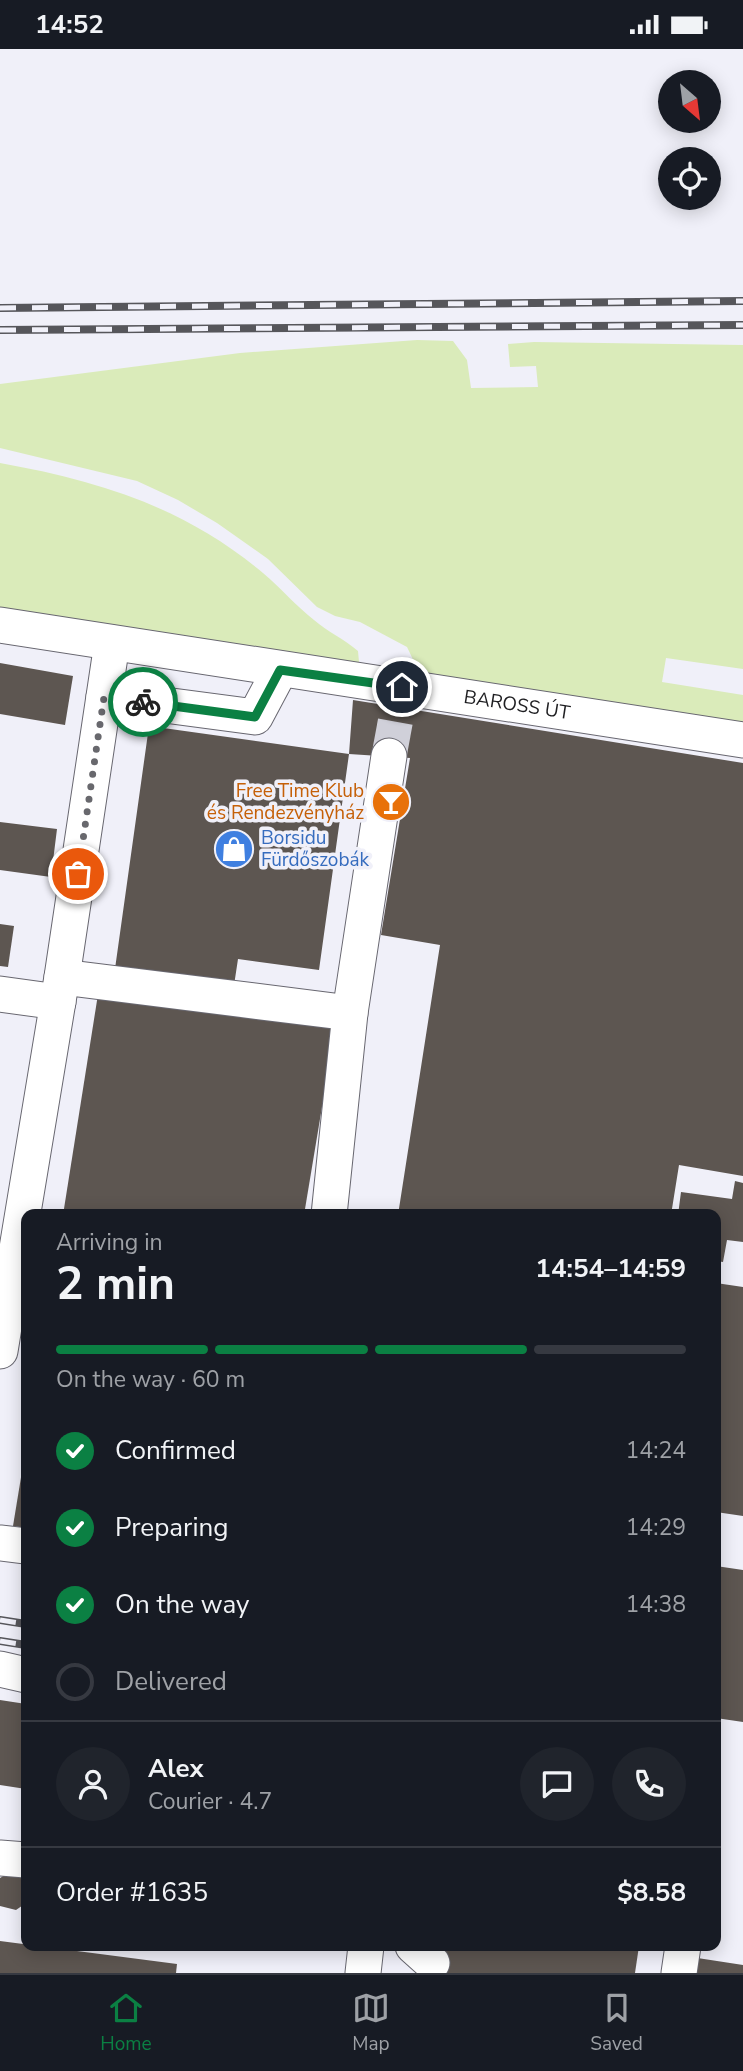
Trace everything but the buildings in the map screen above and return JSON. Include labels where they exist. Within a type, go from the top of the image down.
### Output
[{"type":"street","name":"BAROSS ÚT","points":[[0,625],[280,670],[400,697],[743,740]]},
{"type":"street","points":[[24,1209],[112,643]]},
{"type":"street","points":[[104,697],[255,717],[280,670]]},
{"type":"street","points":[[330,1209],[350,1013],[389,756]]},
{"type":"street","points":[[0,994],[60,989],[350,1013]]},
{"type":"street","points":[[0,1351],[21,1224]]},
{"type":"street","points":[[0,1543],[21,1545]]},
{"type":"street","points":[[0,1669],[21,1674]]},
{"type":"street","points":[[0,1858],[21,1860]]},
{"type":"street","points":[[363,1973],[365,1951]]},
{"type":"street","points":[[679,1973],[681,1951]]},
{"type":"green space","points":[[417,340],[453,341],[467,360],[471,388],[538,387],[536,366],[510,367],[508,344],[534,342],[743,345],[743,669],[666,658],[662,682],[743,695],[743,727],[420,674],[407,647],[360,622],[335,616],[317,607],[268,559],[217,523],[178,500],[137,481],[0,448],[0,384],[240,353]]},
{"type":"green space","points":[[0,463],[106,488],[171,514],[203,531],[263,573],[307,615],[358,651],[359,662],[351,663],[0,610]]},
{"type":"tunnel","points":[[389,756],[398,707]]},
{"type":"railway","points":[[0,308],[743,301]]},
{"type":"railway","points":[[0,330],[743,325]]},
{"type":"railway","points":[[0,1620],[21,1623]]},
{"type":"railway","points":[[0,1641],[21,1644]]},
{"type":"way so far","points":[[78,874],[104,697],[143,702]]},
{"type":"place","name":"Free Time Klub és Rendezvényház","points":[[391,802]]},
{"type":"place","name":"Borsidu Fürdőszobák","points":[[234,849]]},
{"type":"route","points":[[143,702],[255,717],[280,670],[402,687]]}]
